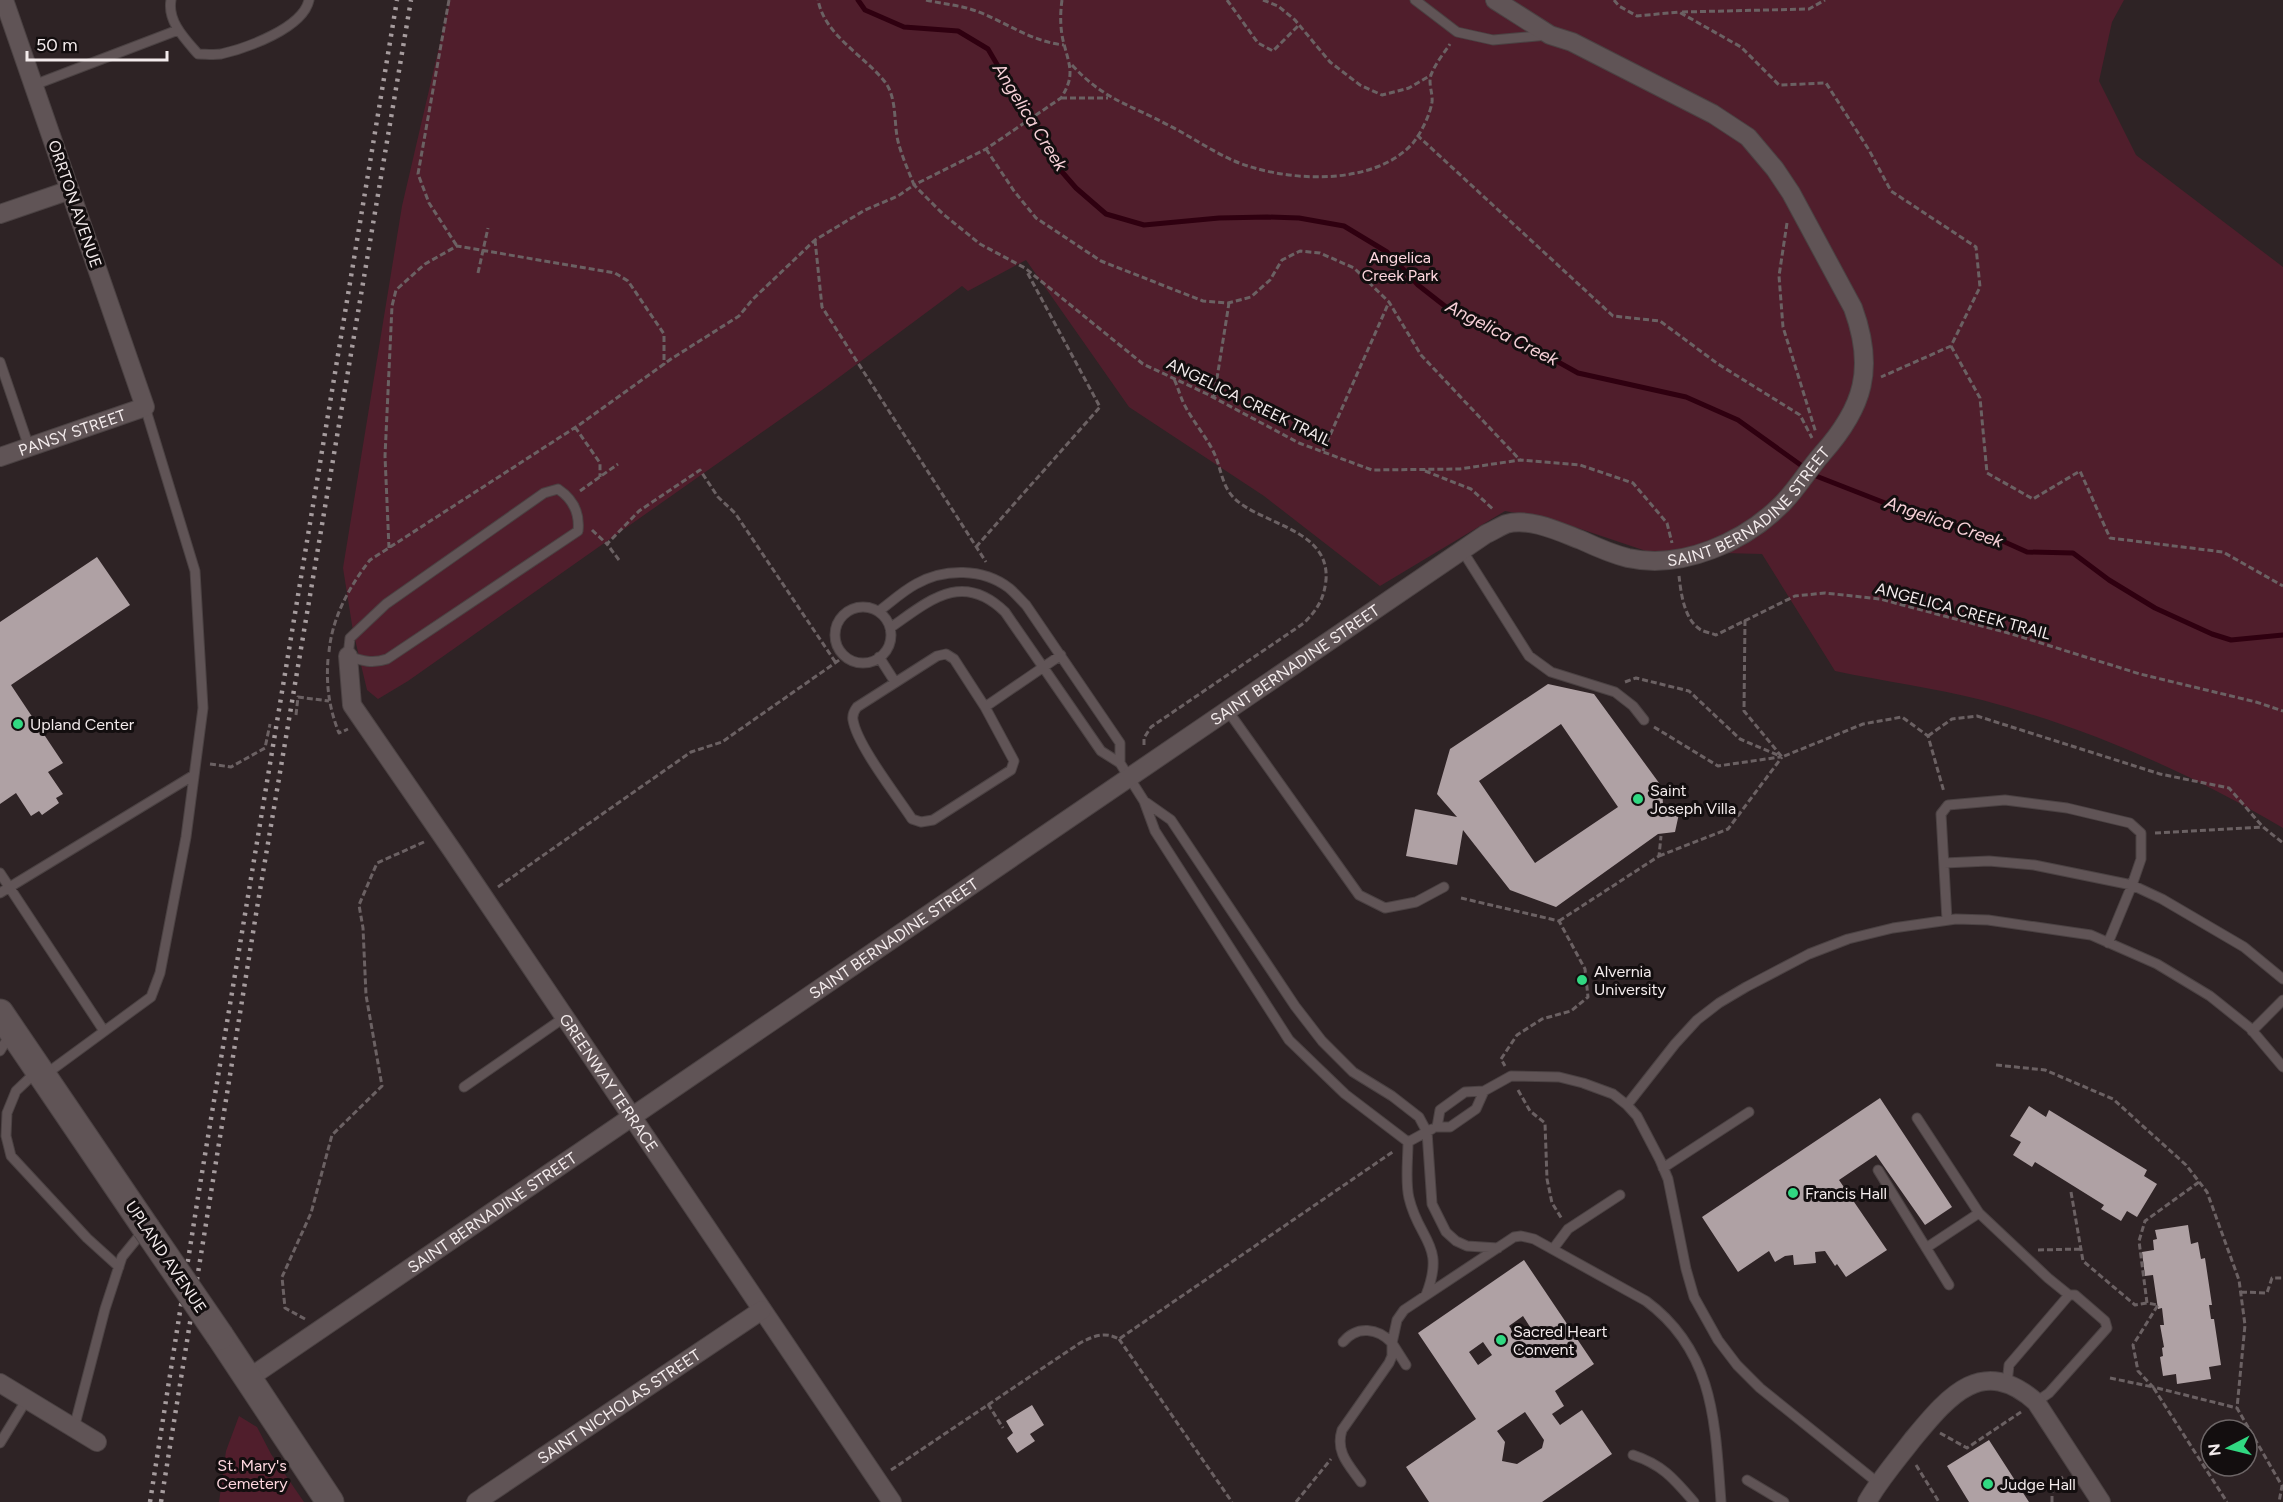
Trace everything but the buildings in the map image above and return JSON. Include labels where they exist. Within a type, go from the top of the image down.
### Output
[{"type":"street","name":"ORRTON AVENUE","points":[[4,0],[145,407]]},
{"type":"street","name":"SAINT BERNADINE STREET","points":[[249,1378],[1462,550],[1508,524],[1530,523],[1628,558],[1655,561],[1677,559],[1716,547],[1757,525],[1799,486],[1833,444],[1858,400],[1865,371],[1864,350],[1853,308],[1791,194],[1775,169],[1748,137],[1713,114],[1572,42],[1550,35],[1495,0]]},
{"type":"street","points":[[0,214],[70,190]]},
{"type":"street","name":"PANSY STREET","points":[[0,457],[145,407]]},
{"type":"street","name":"GREENWAY TERRACE","points":[[348,656],[351,705],[484,897],[892,1502]]},
{"type":"street","name":"UPLAND AVENUE","points":[[4,1031],[41,1073],[249,1378],[330,1502]]},
{"type":"street","name":"SAINT NICHOLAS STREET","points":[[476,1502],[762,1310]]},
{"type":"street","points":[[1867,1502],[1878,1483],[1906,1448],[1956,1392],[1975,1383],[1991,1380],[2007,1383],[2036,1402],[2101,1502]]},
{"type":"street","points":[[0,1383],[97,1442]]},
{"type":"lane","points":[[171,0],[169,9],[178,30],[198,54],[220,54],[275,34],[297,21],[309,0]]},
{"type":"lane","points":[[1415,0],[1457,32],[1492,40],[1550,35]]},
{"type":"lane","points":[[34,85],[178,30]]},
{"type":"lane","points":[[0,362],[29,447]]},
{"type":"lane","points":[[119,1267],[87,1238],[11,1156],[6,1136],[7,1113],[16,1091],[151,997],[160,973],[186,837],[204,708],[195,571],[145,407]]},
{"type":"lane","points":[[558,489],[576,508],[579,519],[578,531],[387,659],[375,663],[348,656],[350,638],[386,604],[544,493],[558,489]]},
{"type":"lane","points":[[1462,550],[1529,656],[1551,672],[1615,692],[1633,706],[1644,720]]},
{"type":"lane","points":[[879,611],[915,584],[933,576],[955,572],[983,576],[1008,588],[1026,605],[1120,743],[1120,763]]},
{"type":"lane","points":[[976,593],[983,576]]},
{"type":"lane","points":[[890,628],[943,593],[969,591],[995,602],[1005,612],[1101,751],[1120,763],[1144,801],[1155,831],[1289,1040],[1345,1094],[1408,1142]]},
{"type":"lane","points":[[863,606],[879,611],[890,628],[890,642],[886,651],[879,657],[862,663],[845,656],[835,641],[835,631],[841,616],[863,606]]},
{"type":"lane","points":[[946,654],[954,659],[985,707],[1014,761],[1011,771],[933,820],[921,822],[912,819],[865,748],[853,721],[853,713],[857,707],[895,682],[937,656],[946,654]]},
{"type":"lane","points":[[985,707],[1061,655]]},
{"type":"lane","points":[[879,657],[895,682]]},
{"type":"lane","points":[[1228,711],[1359,895],[1385,908],[1416,902],[1444,887]]},
{"type":"lane","points":[[0,893],[194,776]]},
{"type":"lane","points":[[1947,920],[1941,814],[1948,805],[2005,800],[2067,808],[2130,823],[2141,833],[2142,859],[2108,943]]},
{"type":"lane","points":[[1144,801],[1170,820],[1295,1006],[1322,1041],[1353,1072],[1392,1096],[1432,1129]]},
{"type":"lane","points":[[1944,863],[1989,861],[2034,865],[2132,885],[2162,899],[2244,947],[2283,979]]},
{"type":"lane","points":[[0,873],[104,1031]]},
{"type":"lane","points":[[1627,1105],[1697,1020],[1719,1003],[1746,987],[1809,954],[1848,939],[1893,928],[1947,920],[1988,920],[2091,935],[2157,964],[2210,996],[2253,1031],[2283,1067]]},
{"type":"lane","points":[[2253,1031],[2283,1000]]},
{"type":"lane","points":[[464,1087],[565,1017]]},
{"type":"lane","points":[[1498,1248],[1467,1246],[1456,1241],[1446,1232],[1432,1204],[1432,1129],[1440,1110],[1465,1092],[1484,1091],[1511,1076],[1559,1077],[1613,1094],[1637,1116],[1653,1143],[1672,1198],[1694,1297],[1718,1340],[1737,1365],[1760,1388],[1878,1483]]},
{"type":"lane","points":[[1408,1142],[1432,1129],[1450,1126],[1476,1109],[1484,1091]]},
{"type":"lane","points":[[1663,1168],[1749,1112]]},
{"type":"lane","points":[[1917,1118],[1979,1213],[2021,1250],[2048,1278],[2069,1295],[2075,1295],[2105,1321],[2107,1328],[2049,1393],[2036,1402]]},
{"type":"lane","points":[[1408,1142],[1409,1197],[1417,1220],[1430,1243],[1434,1267],[1426,1296]]},
{"type":"lane","points":[[1878,1170],[1949,1285]]},
{"type":"lane","points":[[1553,1249],[1568,1229],[1620,1195]]},
{"type":"lane","points":[[1926,1248],[1979,1213]]},
{"type":"lane","points":[[74,1428],[105,1309],[122,1257],[146,1228]]},
{"type":"lane","points":[[1430,1243],[1446,1232]]},
{"type":"lane","points":[[1361,1482],[1342,1453],[1339,1443],[1342,1430],[1389,1363],[1399,1316],[1404,1310],[1514,1237],[1521,1236],[1534,1239],[1646,1301],[1658,1310],[1682,1336],[1701,1369],[1711,1401],[1721,1502]]},
{"type":"lane","points":[[2007,1383],[2009,1365],[2069,1295]]},
{"type":"lane","points":[[1343,1342],[1356,1332],[1370,1330],[1385,1336],[1406,1365]]},
{"type":"lane","points":[[0,1443],[27,1399]]},
{"type":"lane","points":[[1633,1455],[1667,1472],[1678,1481],[1694,1502]]},
{"type":"lane","points":[[1747,1480],[1784,1502]]},
{"type":"path","points":[[449,0],[418,174],[429,204],[457,246]]},
{"type":"path","points":[[818,0],[837,37],[871,65],[888,85],[896,118],[898,143],[914,185]]},
{"type":"path","points":[[926,0],[960,6],[1002,22],[1035,39],[1064,45]]},
{"type":"path","points":[[1062,0],[1061,33],[1064,45],[1071,64],[1088,82],[1110,98],[1168,124],[1233,160],[1273,172],[1303,176],[1349,175],[1374,169],[1413,143],[1426,120],[1432,101],[1431,75],[1457,32]]},
{"type":"path","points":[[1227,0],[1258,43],[1273,51],[1299,25]]},
{"type":"path","points":[[1263,0],[1278,6],[1299,25],[1330,62],[1360,85],[1382,95],[1409,88],[1431,75]]},
{"type":"path","points":[[1614,0],[1619,6],[1637,16],[1679,12],[1809,9],[1825,0]]},
{"type":"path","points":[[1679,12],[1741,47],[1779,85],[1826,83],[1869,150],[1891,191],[1976,247],[1980,287],[1951,346],[1863,385]]},
{"type":"path","points":[[363,721],[339,733],[332,716],[326,682],[329,651],[338,615],[351,585],[370,560],[575,427],[739,316],[753,299],[814,240],[865,210],[898,196],[914,185],[986,149],[1049,107],[1061,98],[1067,89],[1071,64]]},
{"type":"path","points":[[1061,98],[1110,98]]},
{"type":"path","points":[[1418,135],[1613,316],[1660,321],[1718,364],[1800,415],[1822,455]]},
{"type":"path","points":[[986,149],[1014,191],[1036,218],[1101,261],[1203,301],[1229,303],[1251,297],[1270,280],[1282,260],[1300,251],[1320,253],[1354,268],[1389,302],[1421,355],[1520,460]]},
{"type":"path","name":"ANGELICA CREEK TRAIL","points":[[914,185],[943,214],[980,244],[1025,268],[1143,364],[1214,397],[1299,443],[1372,470],[1460,469],[1520,460],[1580,465],[1633,483],[1667,523],[1677,559],[1682,598],[1689,615],[1700,630],[1716,635],[1795,596],[1825,593],[1880,599],[2012,634],[2140,674],[2256,702],[2283,711]]},
{"type":"path","points":[[1791,194],[1779,276],[1783,327],[1822,455]]},
{"type":"path","points":[[478,273],[488,228]]},
{"type":"path","points":[[814,240],[822,307],[999,583]]},
{"type":"path","points":[[389,548],[385,456],[392,306],[396,290],[425,264],[457,246],[615,273],[628,281],[663,334],[664,365]]},
{"type":"path","points":[[976,547],[1100,407],[1025,268]]},
{"type":"path","points":[[1323,452],[1389,302]]},
{"type":"path","points":[[1214,397],[1229,303]]},
{"type":"path","points":[[1951,346],[1980,398],[1987,473],[2033,499],[2080,471],[2110,538],[2223,552],[2283,586]]},
{"type":"path","points":[[1154,761],[1144,748],[1144,738],[1151,727],[1304,623],[1319,608],[1327,571],[1321,555],[1311,543],[1245,506],[1231,495],[1225,485],[1215,454],[1184,404],[1174,379]]},
{"type":"path","points":[[575,427],[600,463],[600,477]]},
{"type":"path","points":[[569,499],[618,464]]},
{"type":"path","points":[[619,560],[607,543],[639,511],[700,470],[718,497],[735,513],[836,663]]},
{"type":"path","points":[[1423,470],[1471,489],[1508,524]]},
{"type":"path","points":[[1745,620],[1744,711],[1782,757]]},
{"type":"path","points":[[484,897],[692,752],[722,742],[845,656]]},
{"type":"path","points":[[1604,689],[1636,678],[1689,691],[1740,739],[1782,757]]},
{"type":"path","points":[[296,715],[298,697],[330,700]]},
{"type":"path","points":[[1928,736],[1952,719],[1977,716],[2160,774],[2229,788],[2263,827],[2283,843]]},
{"type":"path","points":[[1644,720],[1718,766],[1782,757],[1863,724],[1902,717],[1928,736],[1948,805]]},
{"type":"path","points":[[196,762],[231,767],[264,748],[270,724]]},
{"type":"path","points":[[1461,898],[1559,921],[1659,856],[1728,829],[1782,757]]},
{"type":"path","points":[[2141,833],[2263,827]]},
{"type":"path","points":[[322,1329],[285,1308],[282,1277],[311,1213],[332,1135],[382,1086],[366,995],[363,928],[359,905],[377,863],[441,834]]},
{"type":"path","points":[[1659,856],[1661,836]]},
{"type":"path","points":[[1559,921],[1585,969],[1587,997],[1572,1011],[1542,1019],[1517,1035],[1501,1059],[1530,1111],[1545,1123],[1546,1179],[1552,1203],[1568,1229]]},
{"type":"path","points":[[1996,1065],[2045,1070],[2113,1099],[2186,1164],[2207,1192],[2239,1280],[2241,1292],[2245,1325],[2237,1408],[2282,1486],[2279,1502]]},
{"type":"path","points":[[1119,1339],[1408,1142]]},
{"type":"path","points":[[2147,1303],[2139,1241],[2145,1221],[2199,1182]]},
{"type":"path","points":[[2071,1192],[2083,1261],[2135,1305],[2147,1303],[2158,1305],[2133,1345],[2138,1371],[2153,1387],[2227,1502]]},
{"type":"path","points":[[2021,1250],[2081,1249]]},
{"type":"path","points":[[2241,1292],[2267,1293],[2272,1278],[2283,1278]]},
{"type":"path","points":[[877,1480],[1080,1342],[1097,1334],[1110,1334],[1119,1339],[1232,1502]]},
{"type":"path","points":[[2110,1377],[2237,1408]]},
{"type":"path","points":[[1926,1425],[1967,1448],[2036,1402]]},
{"type":"path","points":[[988,1404],[1003,1428]]},
{"type":"path","points":[[1906,1448],[1939,1502]]},
{"type":"path","points":[[1296,1502],[1329,1460],[1342,1453]]},
{"type":"path","points":[[2052,1502],[2052,1484],[2078,1466]]},
{"type":"green space","name":"Angelica Creek Park","points":[[450,0],[2124,0],[2112,22],[2099,81],[2136,155],[2283,267],[2283,828],[2174,770],[2061,724],[1982,700],[1835,671],[1762,554],[1646,551],[1551,519],[1505,511],[1380,586],[1264,496],[1129,407],[1026,260],[968,291],[962,286],[822,390],[408,681],[378,699],[367,690],[353,631],[343,568],[402,206]]},
{"type":"green space","name":"St. Mary's Cemetery","points":[[239,1416],[257,1427],[271,1454],[304,1502],[219,1502],[226,1451]]},
{"type":"waterway","name":"Angelica Creek","points":[[858,0],[865,10],[904,27],[958,31],[988,49],[1056,165],[1076,188],[1106,214],[1144,225],[1219,218],[1267,217],[1299,218],[1344,226],[1387,252],[1418,285],[1455,314],[1497,328],[1578,373],[1686,397],[1738,420],[1816,476],[1898,508],[1998,539],[2027,552],[2073,553],[2109,580],[2155,608],[2212,634],[2231,640],[2283,635]]},
{"type":"railway","points":[[150,1502],[198,1197],[397,0]]},
{"type":"railway","points":[[161,1502],[257,908],[411,0]]},
{"type":"place","name":"Upland Center","points":[[18,724]]},
{"type":"place","name":"Saint Joseph Villa","points":[[1638,799]]},
{"type":"place","name":"Alvernia University","points":[[1582,980]]},
{"type":"place","name":"Francis Hall","points":[[1793,1193]]},
{"type":"place","name":"Sacred Heart Convent","points":[[1501,1340]]},
{"type":"place","name":"Judge Hall","points":[[1988,1484]]}]
